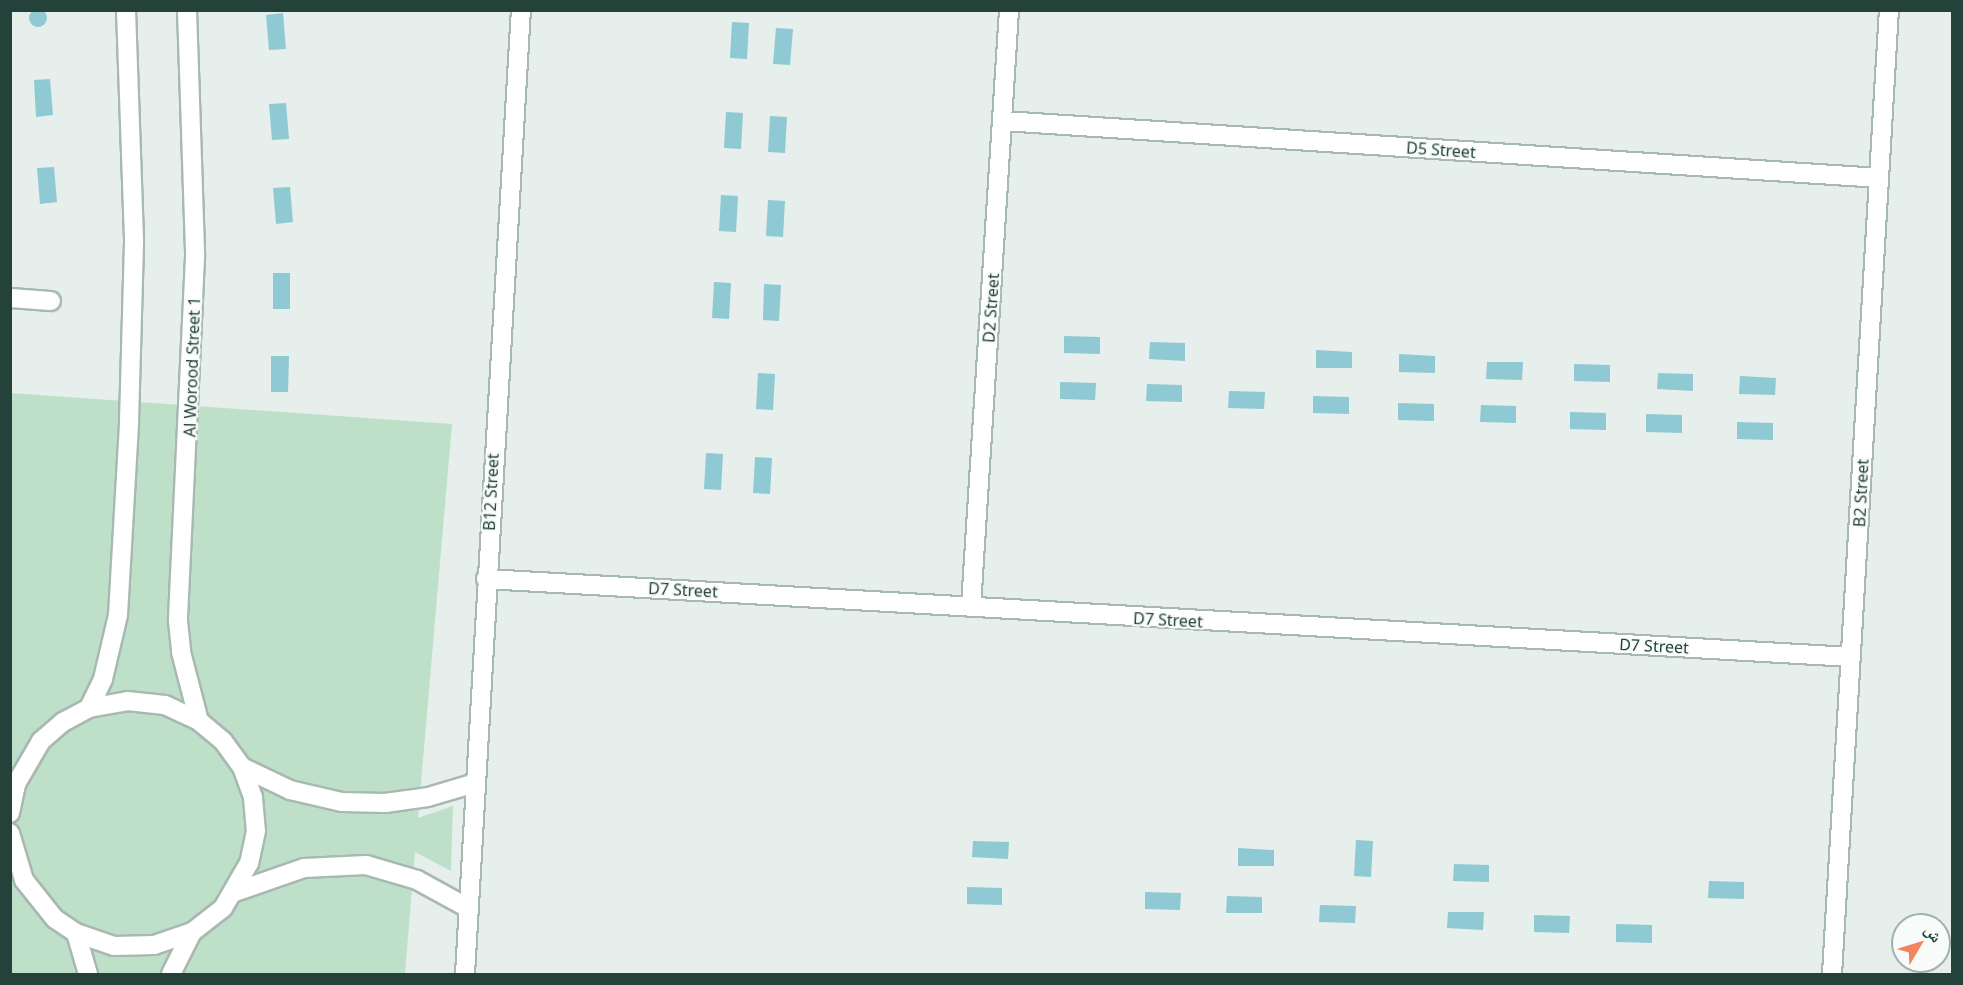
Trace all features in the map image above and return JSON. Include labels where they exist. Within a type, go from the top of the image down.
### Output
[{"type":"street","points":[[90,708],[103,679],[118,615],[129,422],[134,239],[126,10]]},
{"type":"street","name":"Al Worood Street 1","points":[[187,10],[195,281],[178,621],[181,652],[200,721]]},
{"type":"street","name":"B12 Street","points":[[465,975],[486,579],[521,10]]},
{"type":"street","name":"D2 Street","points":[[971,606],[1009,10]]},
{"type":"street","name":"B2 Street","points":[[1832,975],[1889,10]]},
{"type":"street","name":"D5 Street","points":[[1003,121],[1879,178]]},
{"type":"street","points":[[10,298],[51,300]]},
{"type":"street","name":"D7 Street","points":[[486,579],[1851,657]]},
{"type":"street","points":[[10,813],[17,767],[41,741],[63,722],[90,708],[127,701],[165,705],[200,721],[224,741],[242,767],[253,798],[256,831],[249,862],[236,892],[223,908],[192,932],[154,945],[114,945],[76,933],[37,901],[17,875],[10,833]]},
{"type":"street","points":[[242,767],[290,789],[342,802],[385,803],[475,783]]},
{"type":"street","points":[[236,892],[304,868],[366,866],[417,880],[468,908]]},
{"type":"street","points":[[171,975],[192,932]]},
{"type":"street","points":[[76,933],[88,975]]},
{"type":"green space","points":[[10,393],[452,424],[418,818],[453,806],[451,871],[415,852],[405,974],[11,974]]},
{"type":"water","points":[[38,9],[44,12],[47,18],[44,24],[38,27],[32,24],[29,18],[32,12]]},
{"type":"water","points":[[283,13],[286,49],[269,50],[266,15]]},
{"type":"water","points":[[732,22],[749,23],[747,59],[730,58]]},
{"type":"water","points":[[776,28],[793,29],[790,65],[773,64]]},
{"type":"water","points":[[50,79],[53,115],[36,117],[34,80]]},
{"type":"water","points":[[286,103],[289,139],[272,140],[269,104]]},
{"type":"water","points":[[726,112],[743,113],[741,149],[724,148]]},
{"type":"water","points":[[770,116],[787,117],[785,153],[768,152]]},
{"type":"water","points":[[54,167],[57,202],[40,204],[37,168]]},
{"type":"water","points":[[290,187],[293,222],[276,224],[273,188]]},
{"type":"water","points":[[721,195],[738,196],[736,232],[719,231]]},
{"type":"water","points":[[768,200],[785,201],[783,237],[766,236]]},
{"type":"water","points":[[273,273],[290,273],[290,309],[273,309]]},
{"type":"water","points":[[714,282],[731,283],[729,319],[712,318]]},
{"type":"water","points":[[764,284],[781,285],[779,321],[763,320]]},
{"type":"water","points":[[1064,336],[1100,337],[1100,354],[1064,353]]},
{"type":"water","points":[[1150,342],[1185,343],[1185,361],[1149,359]]},
{"type":"water","points":[[1316,350],[1352,352],[1352,368],[1316,368]]},
{"type":"water","points":[[1399,354],[1435,356],[1435,373],[1399,372]]},
{"type":"water","points":[[271,356],[289,356],[288,392],[271,392]]},
{"type":"water","points":[[1487,362],[1523,362],[1522,380],[1486,379]]},
{"type":"water","points":[[1574,364],[1610,365],[1610,382],[1574,381]]},
{"type":"water","points":[[758,373],[775,374],[773,410],[756,409]]},
{"type":"water","points":[[1658,373],[1693,374],[1693,391],[1657,389]]},
{"type":"water","points":[[1740,376],[1776,378],[1775,395],[1739,394]]},
{"type":"water","points":[[1060,382],[1096,383],[1095,400],[1060,399]]},
{"type":"water","points":[[1147,384],[1182,385],[1182,402],[1146,401]]},
{"type":"water","points":[[1229,391],[1265,392],[1264,409],[1228,408]]},
{"type":"water","points":[[1313,396],[1349,397],[1349,414],[1313,413]]},
{"type":"water","points":[[1398,403],[1434,404],[1434,421],[1398,420]]},
{"type":"water","points":[[1481,405],[1516,406],[1516,423],[1480,422]]},
{"type":"water","points":[[1570,412],[1606,413],[1606,430],[1570,429]]},
{"type":"water","points":[[1646,414],[1682,415],[1682,433],[1646,432]]},
{"type":"water","points":[[1737,422],[1773,423],[1773,440],[1737,439]]},
{"type":"water","points":[[706,453],[723,454],[721,490],[704,489]]},
{"type":"water","points":[[755,457],[772,458],[770,494],[753,493]]},
{"type":"water","points":[[1356,840],[1373,841],[1371,877],[1354,876]]},
{"type":"water","points":[[973,841],[1009,842],[1008,859],[972,857]]},
{"type":"water","points":[[1238,848],[1274,850],[1274,866],[1238,866]]},
{"type":"water","points":[[1454,864],[1489,865],[1489,882],[1453,881]]},
{"type":"water","points":[[1709,881],[1744,882],[1744,899],[1708,898]]},
{"type":"water","points":[[967,887],[1002,888],[1002,905],[967,904]]},
{"type":"water","points":[[1145,892],[1181,893],[1180,910],[1145,909]]},
{"type":"water","points":[[1227,896],[1262,897],[1262,913],[1226,913]]},
{"type":"water","points":[[1320,905],[1356,906],[1355,923],[1319,922]]},
{"type":"water","points":[[1448,912],[1484,912],[1483,930],[1447,928]]},
{"type":"water","points":[[1534,915],[1570,916],[1569,933],[1534,932]]},
{"type":"water","points":[[1616,924],[1652,925],[1652,943],[1616,942]]}]
